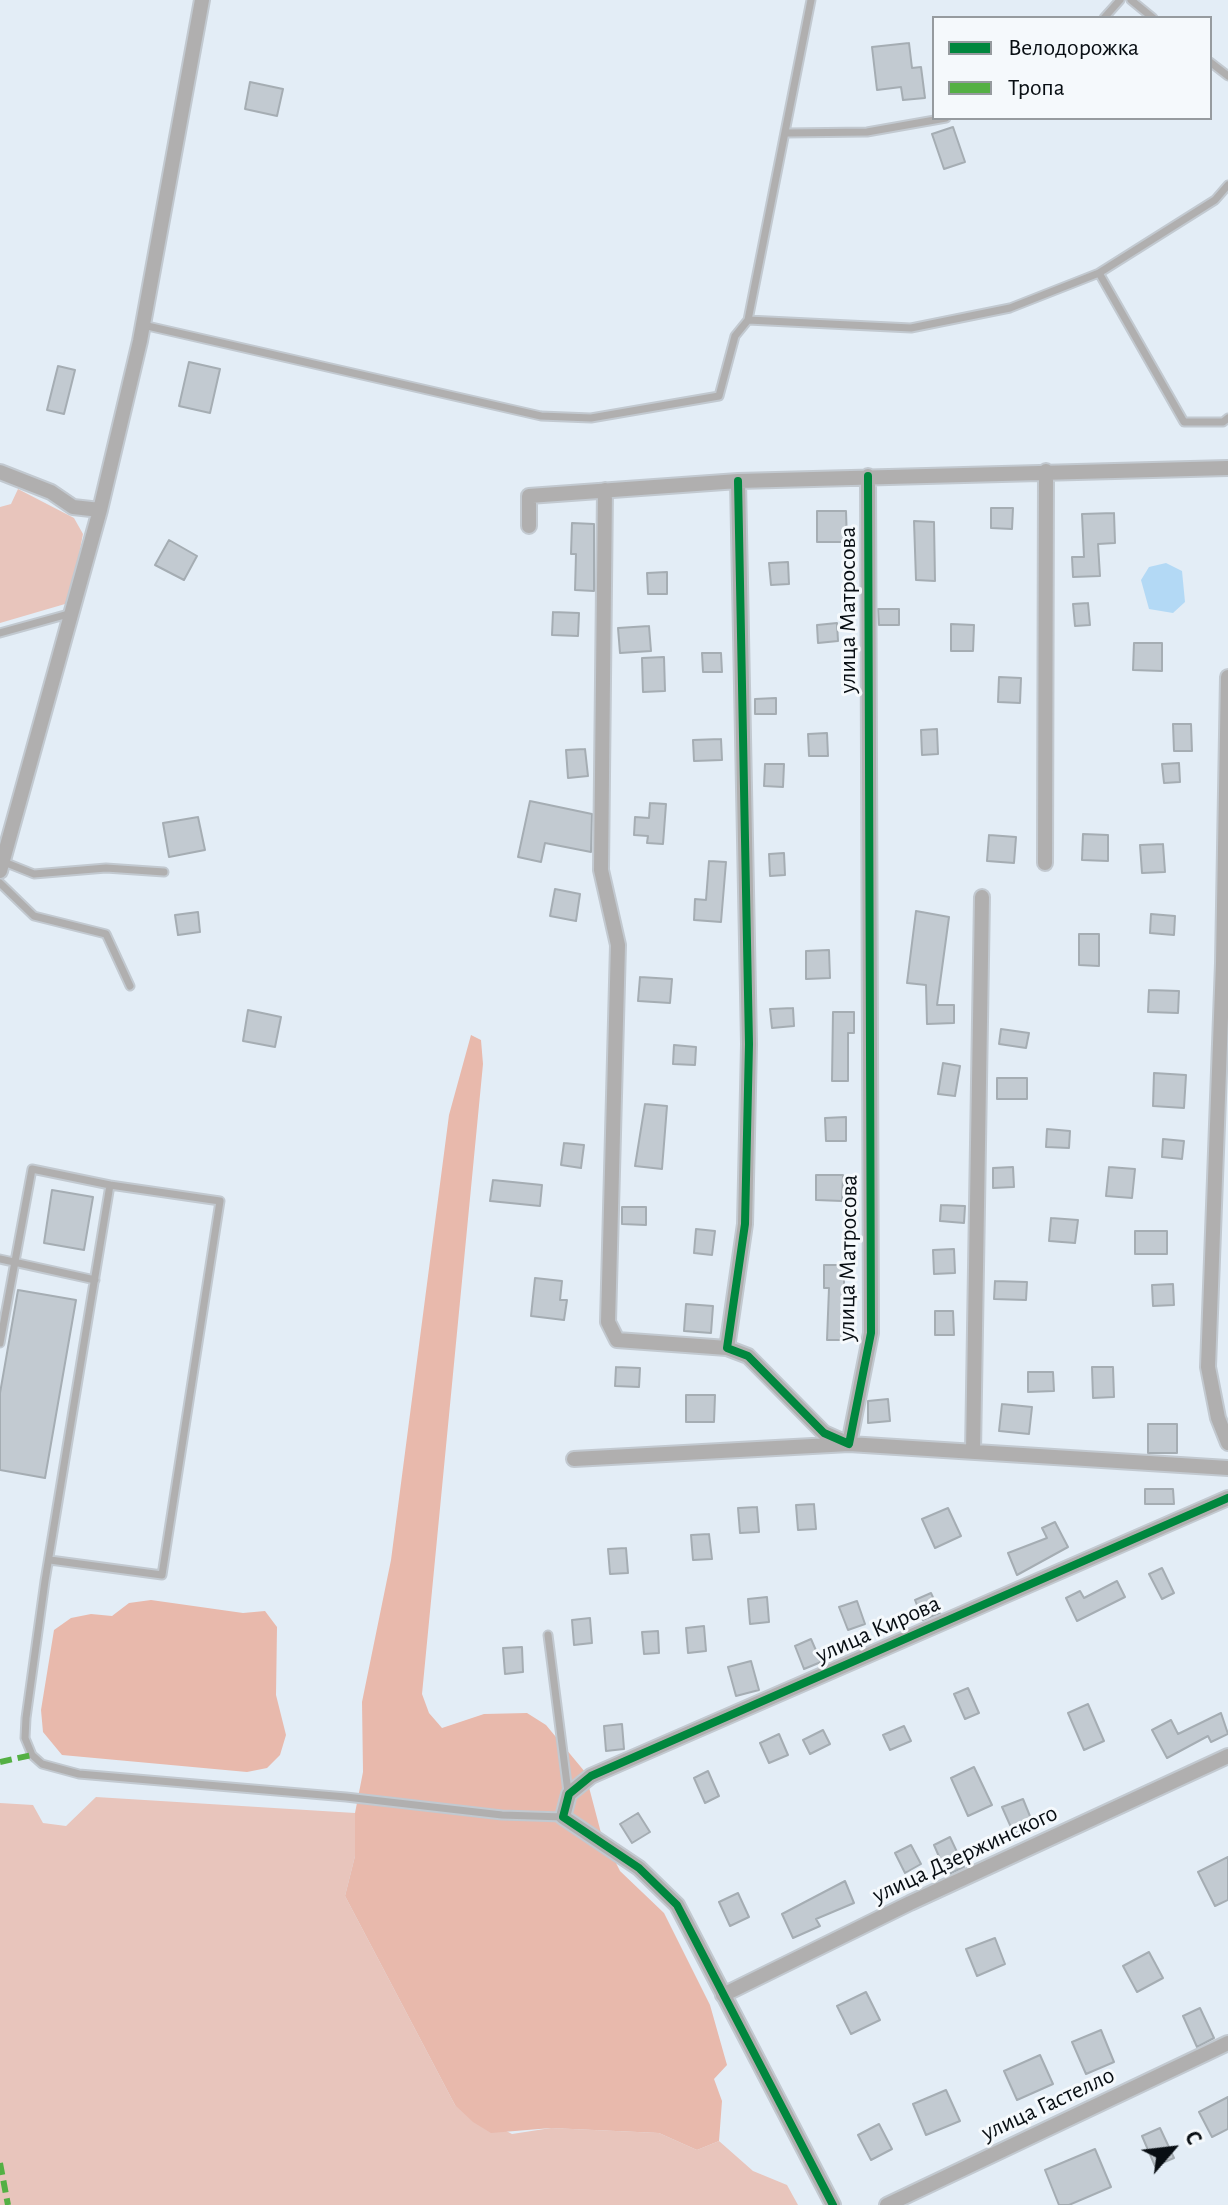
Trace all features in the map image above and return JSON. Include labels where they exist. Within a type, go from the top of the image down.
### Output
[{"type":"street","points":[[2,867],[75,612],[100,510],[142,325],[202,0]]},
{"type":"street","points":[[529,526],[529,496],[738,481],[1228,468]]},
{"type":"street","points":[[1045,863],[1046,471]]},
{"type":"street","points":[[0,472],[51,492],[73,507],[100,510]]},
{"type":"street","name":"улица Матросова","points":[[849,1444],[871,1333],[868,476]]},
{"type":"street","points":[[727,1348],[745,1224],[749,1044],[738,481]]},
{"type":"street","points":[[605,490],[601,870],[618,945],[608,1322],[617,1340],[727,1348],[748,1356],[824,1433],[849,1444]]},
{"type":"street","points":[[1228,677],[1225,963],[1208,1367],[1218,1418],[1228,1443]]},
{"type":"street","points":[[973,1452],[982,897]]},
{"type":"street","points":[[574,1459],[849,1444],[1228,1468]]},
{"type":"street","name":"улица Кирова","points":[[569,1794],[591,1776],[1228,1498]]},
{"type":"street","name":"улица Дзержинского","points":[[723,1995],[910,1903],[1228,1756]]},
{"type":"street","points":[[569,1794],[563,1817],[639,1868],[677,1905],[833,2205]]},
{"type":"street","name":"улица Гастелло","points":[[887,2205],[1228,2043]]},
{"type":"lane","points":[[142,325],[541,416],[591,418],[719,396],[735,336],[748,320],[811,0]]},
{"type":"lane","points":[[1106,16],[1120,0]]},
{"type":"lane","points":[[1131,0],[1151,16]]},
{"type":"lane","points":[[1212,64],[1228,76]]},
{"type":"lane","points":[[787,133],[867,132],[935,120]]},
{"type":"lane","points":[[748,320],[911,328],[1010,308],[1099,273],[1215,200],[1228,185]]},
{"type":"lane","points":[[1099,273],[1184,422],[1223,422],[1228,418]]},
{"type":"lane","points":[[0,633],[75,612]]},
{"type":"lane","points":[[2,867],[34,874],[106,868],[164,872]]},
{"type":"lane","points":[[0,883],[34,916],[106,934],[130,986]]},
{"type":"lane","points":[[0,1343],[32,1169],[110,1185],[220,1201],[162,1575],[50,1560]]},
{"type":"lane","points":[[110,1185],[25,1738],[32,1755],[42,1764],[79,1774],[346,1797],[502,1815],[563,1817]]},
{"type":"lane","points":[[0,1259],[95,1280]]},
{"type":"lane","points":[[548,1635],[569,1794]]},
{"type":"shaded area","points":[[18,489],[74,518],[83,534],[71,595],[65,604],[0,623],[0,507],[11,504]]},
{"type":"shaded area","points":[[471,1035],[481,1040],[483,1064],[422,1694],[429,1713],[442,1728],[484,1714],[527,1713],[546,1725],[585,1772],[601,1833],[620,1871],[664,1913],[710,2005],[727,2065],[714,2079],[722,2101],[719,2141],[697,2150],[659,2133],[551,2128],[491,2133],[473,2122],[455,2105],[345,1896],[355,1856],[355,1813],[363,1772],[362,1702],[391,1560],[449,1115]]},
{"type":"shaded area","points":[[151,1600],[243,1613],[265,1611],[277,1627],[276,1695],[286,1735],[280,1755],[267,1768],[247,1772],[62,1755],[43,1732],[41,1710],[54,1630],[71,1618],[91,1614],[112,1616],[129,1603]]},
{"type":"shaded area","points":[[96,1797],[355,1813],[355,1856],[345,1896],[455,2105],[512,2134],[551,2128],[659,2133],[697,2150],[719,2141],[753,2171],[787,2185],[798,2205],[0,2205],[0,1803],[33,1805],[43,1823],[66,1826]]},
{"type":"water","points":[[1166,563],[1182,571],[1185,602],[1173,613],[1149,609],[1141,580],[1149,567]]},
{"type":"building","points":[[909,43],[912,68],[921,67],[925,98],[903,100],[901,87],[877,90],[872,47]]},
{"type":"building","points":[[250,82],[283,89],[277,116],[245,109]]},
{"type":"building","points":[[953,127],[965,162],[944,169],[932,134]]},
{"type":"building","points":[[189,362],[220,369],[210,413],[179,406]]},
{"type":"building","points":[[58,366],[75,370],[64,414],[47,410]]},
{"type":"building","points":[[991,508],[1013,508],[1012,529],[991,528]]},
{"type":"building","points":[[817,511],[846,511],[847,542],[817,542]]},
{"type":"building","points":[[1114,513],[1115,543],[1098,544],[1100,576],[1073,577],[1072,557],[1084,557],[1082,514]]},
{"type":"building","points":[[914,521],[934,522],[935,581],[916,580]]},
{"type":"building","points":[[572,523],[594,524],[594,591],[575,590],[576,554],[571,554]]},
{"type":"building","points":[[169,540],[197,556],[184,580],[155,565]]},
{"type":"building","points":[[788,562],[789,584],[771,585],[769,563]]},
{"type":"building","points":[[667,572],[667,594],[648,594],[647,573]]},
{"type":"building","points":[[1088,603],[1090,625],[1075,626],[1073,604]]},
{"type":"building","points":[[878,609],[899,609],[899,625],[879,625]]},
{"type":"building","points":[[553,612],[579,613],[578,636],[552,635]]},
{"type":"building","points":[[837,623],[838,641],[818,643],[817,625]]},
{"type":"building","points":[[951,624],[974,625],[973,651],[951,651]]},
{"type":"building","points":[[649,626],[651,651],[620,653],[618,628]]},
{"type":"building","points":[[1134,643],[1162,643],[1162,671],[1133,670]]},
{"type":"building","points":[[702,653],[721,653],[722,672],[703,672]]},
{"type":"building","points":[[664,657],[665,691],[643,692],[642,658]]},
{"type":"building","points":[[999,677],[1021,678],[1020,703],[998,702]]},
{"type":"building","points":[[776,698],[776,714],[755,714],[755,699]]},
{"type":"building","points":[[1173,724],[1191,724],[1192,751],[1174,751]]},
{"type":"building","points":[[937,729],[938,754],[922,755],[921,730]]},
{"type":"building","points":[[827,733],[828,756],[809,756],[808,734]]},
{"type":"building","points":[[721,739],[722,760],[694,761],[693,740]]},
{"type":"building","points":[[585,749],[588,776],[568,778],[566,750]]},
{"type":"building","points":[[1179,763],[1180,782],[1164,783],[1162,764]]},
{"type":"building","points":[[765,764],[784,764],[783,787],[764,786]]},
{"type":"building","points":[[530,801],[592,814],[591,852],[545,843],[541,862],[518,857]]},
{"type":"building","points":[[650,803],[666,804],[663,844],[647,843],[648,836],[634,835],[635,817],[649,818]]},
{"type":"building","points":[[198,817],[205,850],[169,857],[163,823]]},
{"type":"building","points":[[1083,834],[1108,835],[1108,861],[1082,860]]},
{"type":"building","points":[[989,835],[1016,837],[1014,863],[987,861]]},
{"type":"building","points":[[1163,844],[1165,872],[1142,873],[1140,845]]},
{"type":"building","points":[[784,853],[785,875],[770,876],[769,854]]},
{"type":"building","points":[[709,861],[726,862],[721,922],[694,920],[695,899],[706,900]]},
{"type":"building","points":[[555,889],[580,894],[576,921],[550,916]]},
{"type":"building","points":[[916,911],[949,917],[937,1005],[954,1005],[954,1023],[927,1024],[926,985],[907,983]]},
{"type":"building","points":[[198,912],[200,932],[178,935],[175,915]]},
{"type":"building","points":[[1151,914],[1175,916],[1174,935],[1150,933]]},
{"type":"building","points":[[1079,934],[1099,934],[1099,966],[1079,965]]},
{"type":"building","points":[[829,950],[830,978],[806,979],[806,951]]},
{"type":"building","points":[[640,977],[672,979],[670,1003],[638,1001]]},
{"type":"building","points":[[1149,990],[1179,991],[1178,1013],[1148,1012]]},
{"type":"building","points":[[793,1008],[794,1026],[772,1028],[770,1009]]},
{"type":"building","points":[[248,1010],[281,1017],[275,1047],[243,1041]]},
{"type":"building","points":[[833,1012],[854,1012],[854,1033],[848,1033],[848,1081],[832,1081]]},
{"type":"building","points":[[1001,1029],[1029,1033],[1026,1048],[999,1044]]},
{"type":"building","points":[[674,1045],[696,1047],[695,1065],[673,1064]]},
{"type":"building","points":[[943,1063],[960,1066],[955,1096],[938,1094]]},
{"type":"building","points":[[1154,1073],[1186,1075],[1184,1108],[1153,1106]]},
{"type":"building","points":[[997,1078],[1027,1078],[1027,1099],[997,1099]]},
{"type":"building","points":[[645,1104],[667,1106],[662,1169],[635,1166]]},
{"type":"building","points":[[846,1117],[846,1141],[826,1141],[825,1118]]},
{"type":"building","points":[[1047,1129],[1070,1131],[1069,1148],[1046,1147]]},
{"type":"building","points":[[1163,1139],[1184,1141],[1182,1159],[1162,1157]]},
{"type":"building","points":[[564,1143],[584,1145],[581,1168],[561,1165]]},
{"type":"building","points":[[1013,1167],[1014,1187],[993,1188],[993,1168]]},
{"type":"building","points":[[1109,1167],[1135,1169],[1132,1198],[1106,1196]]},
{"type":"building","points":[[816,1175],[843,1175],[842,1201],[816,1200]]},
{"type":"building","points":[[493,1180],[542,1185],[540,1206],[490,1201]]},
{"type":"building","points":[[52,1190],[93,1197],[84,1250],[44,1243]]},
{"type":"building","points":[[941,1205],[965,1206],[964,1223],[940,1221]]},
{"type":"building","points":[[622,1207],[646,1207],[646,1225],[622,1224]]},
{"type":"building","points":[[1051,1218],[1078,1220],[1075,1243],[1049,1241]]},
{"type":"building","points":[[696,1229],[715,1231],[712,1255],[694,1253]]},
{"type":"building","points":[[1135,1231],[1167,1231],[1167,1254],[1135,1254]]},
{"type":"building","points":[[954,1249],[955,1273],[934,1274],[933,1250]]},
{"type":"building","points":[[824,1265],[844,1265],[844,1340],[827,1340],[829,1288],[824,1288]]},
{"type":"building","points":[[535,1278],[562,1281],[560,1300],[567,1300],[564,1320],[531,1316]]},
{"type":"building","points":[[995,1281],[1027,1282],[1026,1300],[994,1299]]},
{"type":"building","points":[[1173,1284],[1174,1305],[1153,1306],[1152,1285]]},
{"type":"building","points":[[18,1290],[76,1300],[45,1478],[0,1470],[0,1393]]},
{"type":"building","points":[[686,1304],[713,1306],[711,1333],[684,1331]]},
{"type":"building","points":[[935,1311],[953,1311],[954,1335],[935,1335]]},
{"type":"building","points":[[616,1367],[640,1368],[639,1387],[615,1386]]},
{"type":"building","points":[[1092,1367],[1113,1367],[1114,1397],[1093,1398]]},
{"type":"building","points":[[1028,1372],[1053,1372],[1054,1391],[1028,1392]]},
{"type":"building","points":[[686,1395],[715,1395],[714,1422],[686,1422]]},
{"type":"building","points":[[888,1399],[890,1421],[868,1423],[868,1401]]},
{"type":"building","points":[[1002,1404],[1032,1407],[1029,1434],[999,1431]]},
{"type":"building","points":[[1148,1424],[1177,1424],[1177,1453],[1148,1453]]},
{"type":"building","points":[[1145,1489],[1173,1489],[1174,1504],[1145,1504]]},
{"type":"building","points":[[814,1504],[816,1529],[798,1530],[796,1505]]},
{"type":"building","points":[[757,1507],[759,1532],[740,1533],[738,1508]]},
{"type":"building","points":[[948,1508],[961,1536],[935,1548],[922,1519]]},
{"type":"building","points":[[1055,1522],[1068,1547],[1017,1575],[1008,1553],[1047,1538],[1042,1528]]},
{"type":"building","points":[[709,1534],[712,1559],[693,1560],[691,1535]]},
{"type":"building","points":[[626,1548],[628,1573],[610,1574],[608,1549]]},
{"type":"building","points":[[1162,1568],[1174,1593],[1162,1599],[1149,1574]]},
{"type":"building","points":[[1117,1581],[1125,1597],[1077,1621],[1066,1598],[1080,1591],[1084,1598]]},
{"type":"building","points":[[931,1593],[940,1613],[923,1620],[915,1600]]},
{"type":"building","points":[[767,1597],[769,1622],[750,1624],[748,1599]]},
{"type":"building","points":[[857,1601],[865,1624],[848,1630],[839,1607]]},
{"type":"building","points":[[590,1618],[592,1643],[574,1645],[572,1620]]},
{"type":"building","points":[[704,1626],[706,1651],[688,1653],[686,1628]]},
{"type":"building","points":[[658,1631],[659,1653],[644,1654],[642,1632]]},
{"type":"building","points":[[811,1639],[821,1662],[804,1669],[795,1646]]},
{"type":"building","points":[[522,1647],[523,1672],[505,1674],[503,1648]]},
{"type":"building","points":[[751,1661],[759,1690],[736,1696],[728,1667]]},
{"type":"building","points":[[968,1688],[979,1713],[965,1719],[954,1694]]},
{"type":"building","points":[[1088,1704],[1104,1741],[1084,1750],[1068,1713]]},
{"type":"building","points":[[1221,1713],[1228,1734],[1211,1742],[1208,1736],[1167,1758],[1152,1730],[1171,1720],[1178,1734]]},
{"type":"building","points":[[622,1724],[624,1749],[606,1751],[604,1726]]},
{"type":"building","points":[[904,1726],[911,1741],[890,1750],[883,1735]]},
{"type":"building","points":[[823,1730],[830,1744],[810,1754],[803,1740]]},
{"type":"building","points":[[779,1734],[788,1755],[769,1763],[760,1743]]},
{"type":"building","points":[[974,1767],[992,1805],[968,1816],[951,1778]]},
{"type":"building","points":[[708,1771],[719,1796],[705,1803],[694,1778]]},
{"type":"building","points":[[1023,1799],[1034,1826],[1014,1834],[1002,1807]]},
{"type":"building","points":[[638,1813],[650,1832],[632,1843],[620,1824]]},
{"type":"building","points":[[950,1837],[964,1867],[947,1875],[934,1845]]},
{"type":"building","points":[[911,1845],[921,1864],[905,1873],[895,1853]]},
{"type":"building","points":[[1228,1857],[1228,1900],[1215,1906],[1198,1872]]},
{"type":"building","points":[[845,1881],[854,1903],[816,1919],[820,1926],[793,1938],[782,1914]]},
{"type":"building","points":[[738,1893],[749,1917],[730,1926],[719,1902]]},
{"type":"building","points":[[995,1938],[1005,1964],[977,1976],[966,1949]]},
{"type":"building","points":[[1149,1952],[1163,1978],[1137,1992],[1123,1966]]},
{"type":"building","points":[[866,1992],[880,2020],[851,2034],[837,2006]]},
{"type":"building","points":[[1200,2008],[1214,2038],[1197,2047],[1183,2016]]},
{"type":"building","points":[[1101,2030],[1114,2062],[1086,2074],[1072,2042]]},
{"type":"building","points":[[1040,2055],[1053,2084],[1017,2100],[1004,2071]]},
{"type":"building","points":[[946,2090],[960,2121],[926,2135],[913,2104]]},
{"type":"building","points":[[1228,2097],[1228,2129],[1212,2137],[1199,2112]]},
{"type":"building","points":[[879,2124],[892,2149],[871,2160],[858,2135]]},
{"type":"building","points":[[1160,2128],[1174,2158],[1155,2166],[1142,2136]]},
{"type":"building","points":[[1095,2149],[1111,2187],[1069,2205],[1059,2205],[1045,2170]]},
{"type":"marked path","points":[[0,1762],[32,1755]]},
{"type":"marked path","points":[[0,2163],[8,2205]]},
{"type":"cycle path","points":[[738,481],[749,1044],[745,1224],[727,1348],[748,1356],[824,1433],[849,1444],[871,1333],[868,476]]},
{"type":"cycle path","points":[[833,2205],[677,1905],[639,1868],[563,1817],[569,1794],[591,1776],[1228,1498]]}]
